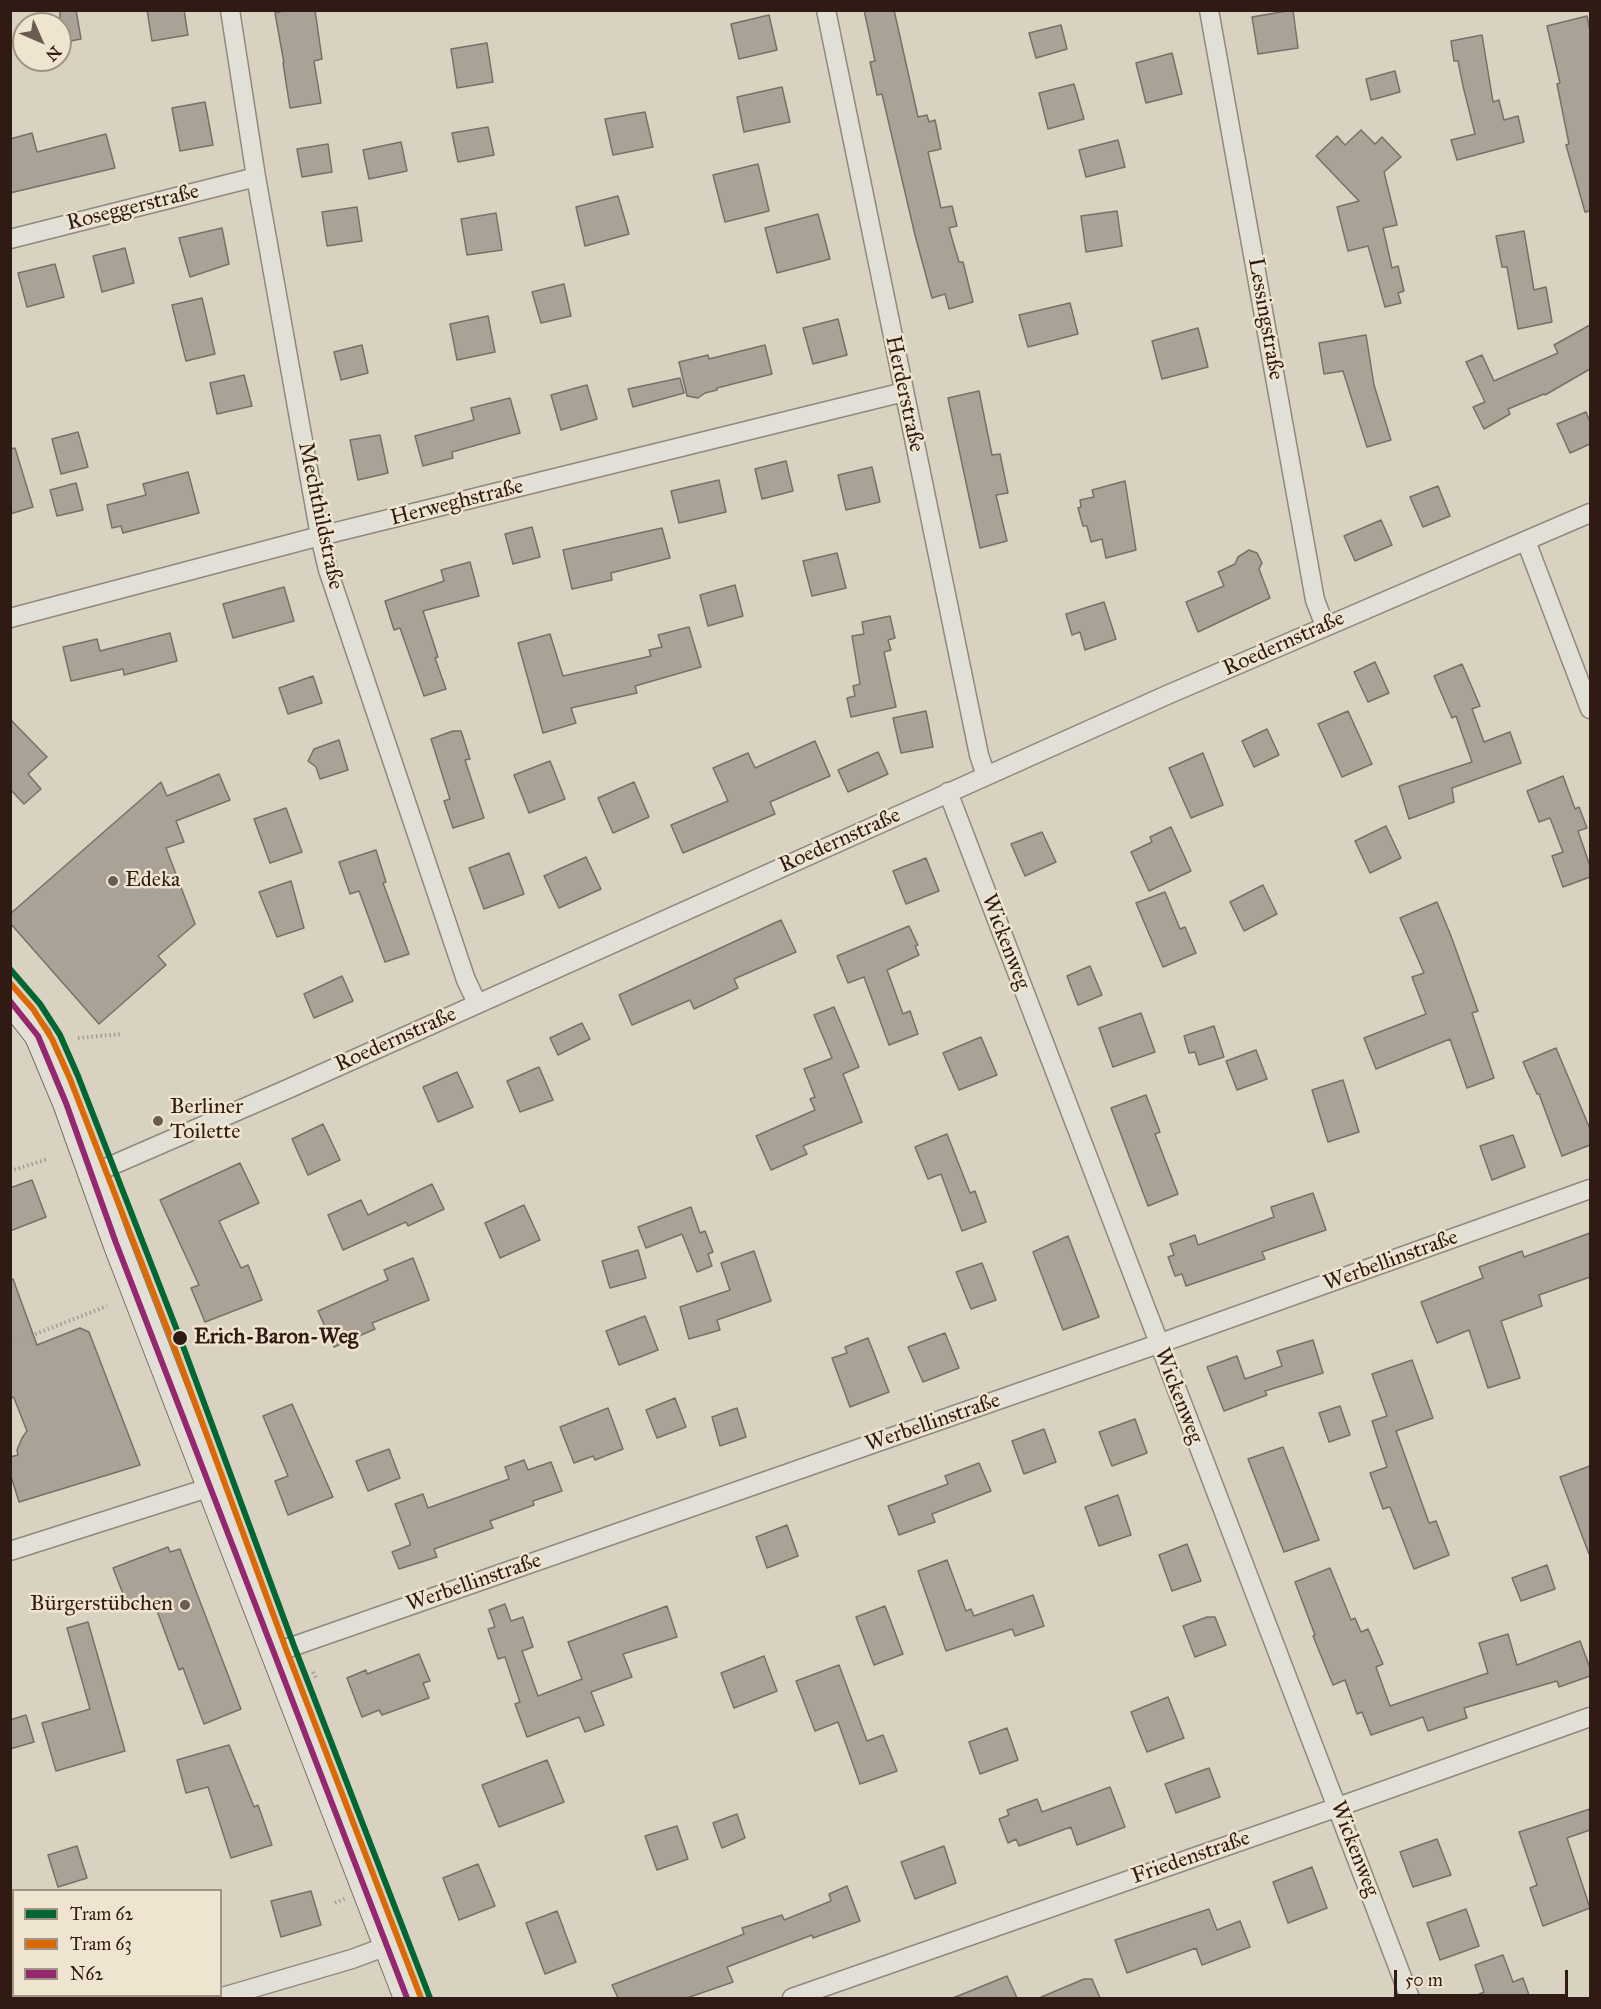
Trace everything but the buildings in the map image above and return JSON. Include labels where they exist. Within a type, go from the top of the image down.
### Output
[{"type":"main road","points":[[10,1000],[38,1036],[63,1094],[116,1242],[406,1998]]},
{"type":"street","name":"Mechthildstraße","points":[[230,10],[256,177],[320,537],[328,570],[466,980],[477,1003]]},
{"type":"street","name":"Herderstraße","points":[[826,10],[979,755],[986,776]]},
{"type":"street","name":"Lessingstraße","points":[[1209,10],[1315,600],[1325,626]]},
{"type":"street","name":"Roseggerstraße","points":[[10,239],[256,177]]},
{"type":"street","name":"Herweghstraße","points":[[10,618],[320,537],[904,392]]},
{"type":"street","name":"Roedernstraße","points":[[92,1174],[290,1088],[948,792],[1325,626],[1590,513]]},
{"type":"street","points":[[1526,541],[1590,709]]},
{"type":"street","name":"Wickenweg","points":[[948,792],[1410,1998]]},
{"type":"street","name":"Werbellinstraße","points":[[274,1653],[1158,1344],[1590,1189]]},
{"type":"street","points":[[10,1551],[211,1487]]},
{"type":"street","name":"Friedenstraße","points":[[792,1998],[1590,1717]]},
{"type":"street","points":[[219,1998],[357,1958],[387,1946]]},
{"type":"path","points":[[78,1038],[122,1034]]},
{"type":"path","points":[[10,1171],[48,1159]]},
{"type":"path","points":[[10,1344],[107,1306]]},
{"type":"path","points":[[313,1672],[316,1678]]},
{"type":"tram line","name":"62","points":[[10,969],[40,1004],[60,1035],[78,1076],[180,1338],[294,1646],[430,1998]]},
{"type":"tram line","name":"63","points":[[10,983],[33,1009],[52,1039],[70,1079],[172,1341],[286,1649],[421,1998]]},
{"type":"transit line","name":"N62","points":[[10,1001],[38,1036],[66,1103],[116,1243],[407,1998]]},
{"type":"place","name":"Edeka","points":[[113,881]]},
{"type":"place","name":"Berliner Toilette","points":[[158,1121]]},
{"type":"place","name":"Erich-Baron-Weg","points":[[180,1338]]},
{"type":"place","name":"Bürgerstübchen","points":[[185,1605]]}]
